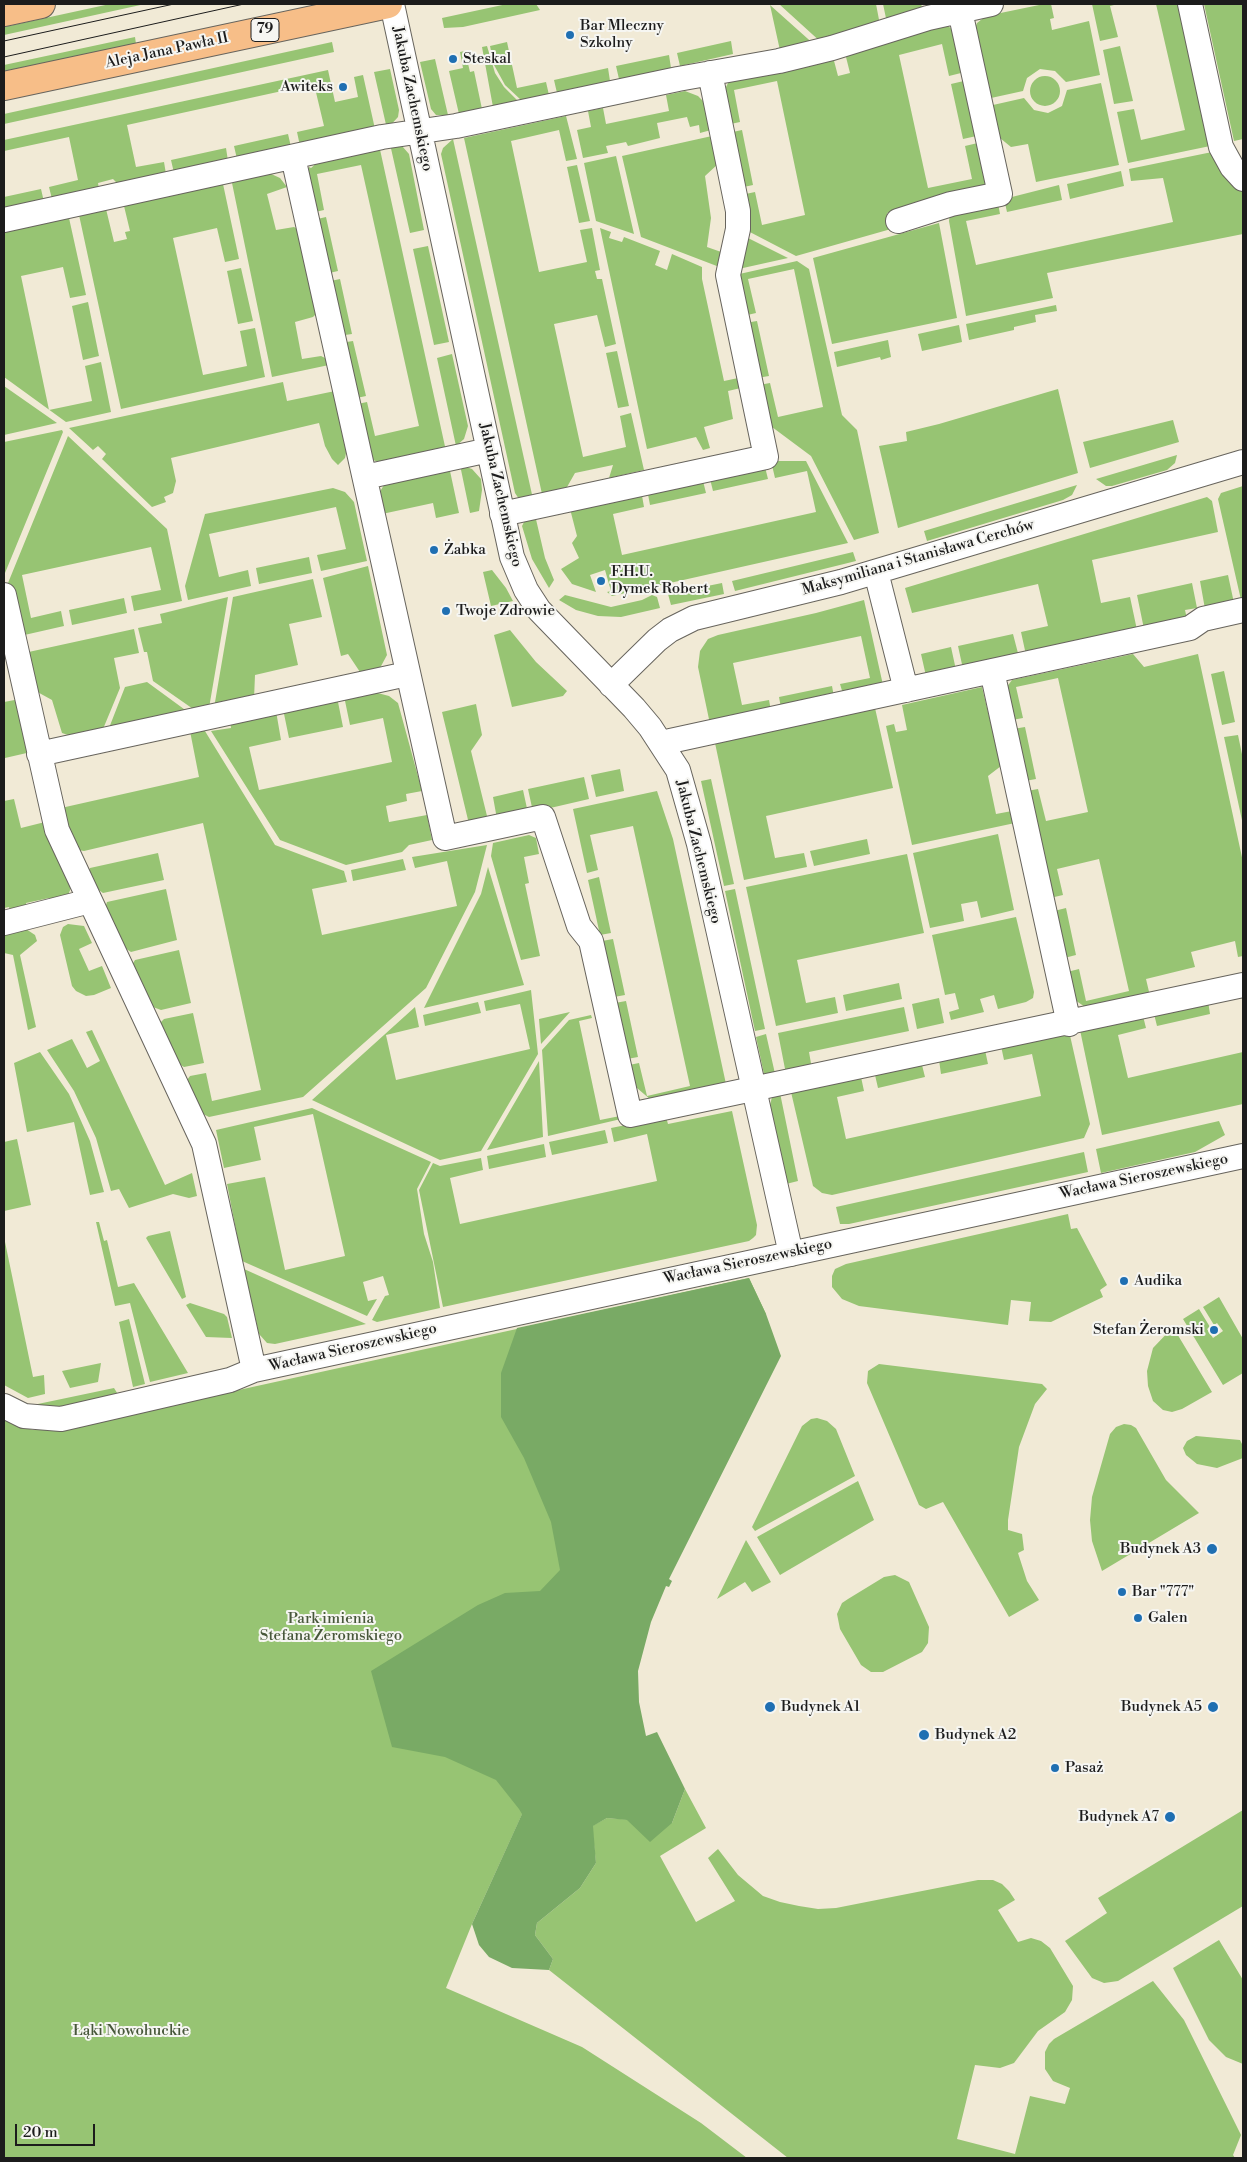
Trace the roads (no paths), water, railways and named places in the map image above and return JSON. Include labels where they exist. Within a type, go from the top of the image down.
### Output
[{"type":"main road","points":[[4,12],[41,4]]},
{"type":"main road","name":"Aleja Jana Pawła II","points":[[4,86],[390,4]]},
{"type":"street","name":"Jakuba Zachemskiego","points":[[390,4],[514,564],[533,602],[547,620],[650,727],[678,770],[693,821],[752,1090],[791,1254]]},
{"type":"street","points":[[4,220],[382,137],[456,126],[824,50],[885,30],[991,4]]},
{"type":"street","points":[[1190,4],[1221,147],[1232,167],[1243,179]]},
{"type":"street","points":[[898,221],[932,212],[951,204],[1000,194],[960,11]]},
{"type":"street","points":[[502,514],[766,457],[728,275],[738,229],[738,211],[710,73]]},
{"type":"street","points":[[293,157],[444,838],[543,817],[579,926],[591,940],[630,1116],[1069,1024],[1243,985]]},
{"type":"street","points":[[365,477],[489,450]]},
{"type":"street","name":"Maksymiliana i Stanisława Cerchów","points":[[611,685],[657,640],[681,623],[876,572],[1243,462]]},
{"type":"street","points":[[876,572],[906,690]]},
{"type":"street","points":[[4,595],[57,830],[204,1144],[254,1370]]},
{"type":"street","points":[[661,743],[1190,628],[1204,619],[1243,610]]},
{"type":"street","points":[[992,672],[1069,1024]]},
{"type":"street","points":[[39,754],[407,674]]},
{"type":"street","points":[[4,923],[90,901]]},
{"type":"street","name":"Wacława Sieroszewskiego","points":[[4,1406],[24,1416],[61,1419],[230,1380],[254,1370],[1243,1156]]},
{"type":"tram line","points":[[4,41],[174,4]]},
{"type":"tram line","points":[[4,57],[244,4]]},
{"type":"place","name":"Bar Mleczny Szkolny","points":[[570,35]]},
{"type":"place","name":"Steskal","points":[[453,59]]},
{"type":"place","name":"Awiteks","points":[[343,87]]},
{"type":"place","name":"Żabka","points":[[434,550]]},
{"type":"place","name":"F.H.U. Dymek Robert","points":[[601,581]]},
{"type":"place","name":"Twoje Zdrowie","points":[[446,611]]},
{"type":"place","name":"Audika","points":[[1124,1281]]},
{"type":"place","name":"Stefan Żeromski","points":[[1214,1330]]},
{"type":"place","name":"Budynek A3","points":[[1212,1549]]},
{"type":"place","name":"Bar \"777\"","points":[[1122,1592]]},
{"type":"place","name":"Galen","points":[[1138,1618]]},
{"type":"place","name":"Budynek A1","points":[[770,1707]]},
{"type":"place","name":"Budynek A5","points":[[1213,1707]]},
{"type":"place","name":"Budynek A2","points":[[924,1735]]},
{"type":"place","name":"Pasaż","points":[[1055,1768]]},
{"type":"place","name":"Budynek A7","points":[[1170,1817]]},
{"type":"park label","name":"Park imienia Stefana Żeromskiego","points":[[331,1628]]},
{"type":"park label","name":"Łąki Nowohuckie","points":[[131,2031]]}]
